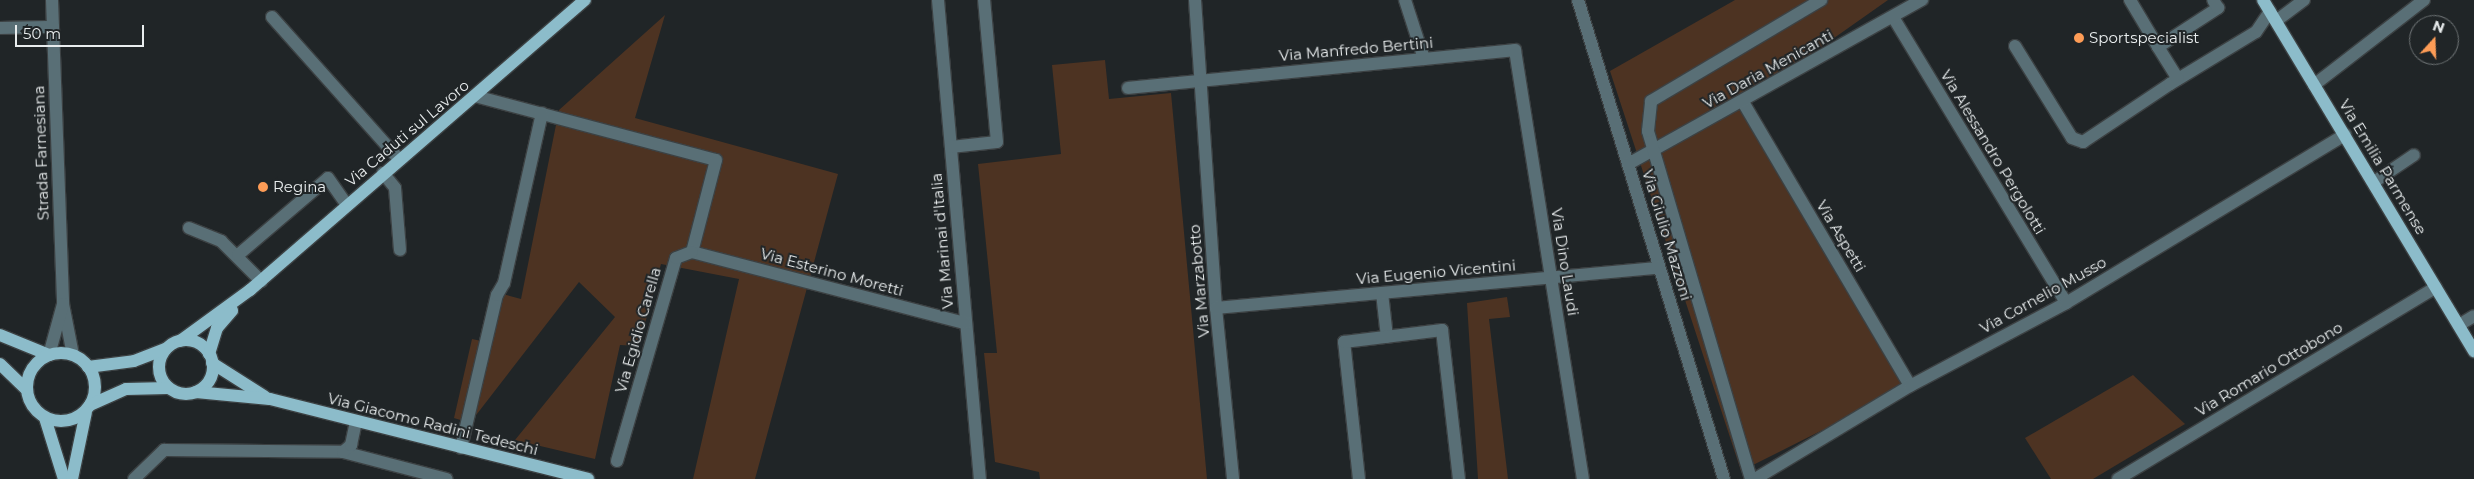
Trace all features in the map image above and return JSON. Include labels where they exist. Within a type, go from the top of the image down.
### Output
[{"type":"main road","name":"Via Caduti sul Lavoro","points":[[180,341],[261,281],[399,159],[585,0]]},
{"type":"main road","name":"Via Emilia Parmense","points":[[2270,11],[2474,351]]},
{"type":"main road","name":"Via Caduti sul Lavoro","points":[[211,359],[217,328],[250,290]]},
{"type":"main road","points":[[0,335],[49,354],[73,355],[88,367],[95,386],[72,479]]},
{"type":"main road","points":[[45,418],[66,422],[126,389],[168,388],[182,394],[196,392],[209,380],[211,359],[197,343],[180,341],[134,361],[88,367]]},
{"type":"main road","points":[[165,349],[159,369],[168,388]]},
{"type":"main road","points":[[49,354],[32,368],[26,389],[29,401],[45,418],[64,479]]},
{"type":"main road","name":"Via Giacomo Radini Tedeschi","points":[[211,359],[270,400]]},
{"type":"main road","points":[[0,364],[26,389]]},
{"type":"main road","name":"Via Giacomo Radini Tedeschi","points":[[196,392],[270,400],[461,448],[555,475],[588,479]]},
{"type":"street","name":"Strada Farnesiana","points":[[52,0],[62,304],[73,355]]},
{"type":"street","name":"Via Marinai d'Italia","points":[[938,0],[980,479]]},
{"type":"street","points":[[951,147],[997,142],[984,0]]},
{"type":"street","name":"Via Marzabotto","points":[[1195,0],[1216,308],[1233,479]]},
{"type":"street","points":[[1406,0],[1424,59]]},
{"type":"street","name":"Via Giulio Mazzoni","points":[[1578,0],[1724,479]]},
{"type":"street","points":[[1751,479],[1648,132],[1651,101],[1821,0]]},
{"type":"street","name":"Via Daria Menicanti","points":[[1628,164],[1654,152],[1922,0]]},
{"type":"street","points":[[2130,0],[2178,79]]},
{"type":"street","points":[[2158,47],[2218,8],[2213,0]]},
{"type":"street","points":[[2015,46],[2076,141],[2090,139],[2178,79],[2256,32],[2270,11],[2304,0]]},
{"type":"street","points":[[2314,85],[2424,0]]},
{"type":"street","points":[[272,17],[399,159]]},
{"type":"street","name":"Via Alessandro Pergolotti","points":[[1894,17],[2066,303]]},
{"type":"street","points":[[0,28],[53,27]]},
{"type":"street","name":"Via Manfredo Bertini","points":[[1128,88],[1516,50]]},
{"type":"street","name":"Via Dino Laudi","points":[[1516,50],[1550,278],[1583,479]]},
{"type":"street","points":[[475,96],[716,160],[692,252]]},
{"type":"street","name":"Via Aspetti","points":[[1743,102],[1910,386]]},
{"type":"street","points":[[461,448],[498,295],[504,283],[542,113]]},
{"type":"street","name":"Via Cornelio Musso","points":[[1755,479],[1910,386],[2066,303],[2345,135]]},
{"type":"street","points":[[2374,182],[2414,155]]},
{"type":"street","points":[[383,173],[394,188],[400,250]]},
{"type":"street","points":[[238,255],[328,178],[347,205]]},
{"type":"street","points":[[189,228],[221,241],[238,255],[261,281]]},
{"type":"street","name":"Via Esterino Moretti","points":[[692,252],[965,323]]},
{"type":"street","name":"Via Egidio Carella","points":[[618,460],[676,258],[692,252]]},
{"type":"street","name":"Via Eugenio Vicentini","points":[[1216,308],[1659,268]]},
{"type":"street","name":"Via Romario Ottobono","points":[[2118,479],[2436,288]]},
{"type":"street","points":[[1382,293],[1387,337]]},
{"type":"street","name":"Strada Farnesiana","points":[[49,354],[62,304]]},
{"type":"street","points":[[2459,325],[2474,316]]},
{"type":"street","points":[[1359,479],[1344,342],[1442,330],[1459,479]]},
{"type":"street","points":[[343,452],[351,445],[356,422]]},
{"type":"street","points":[[134,479],[164,450],[343,452],[447,479]]},
{"type":"shaded area","points":[[1735,0],[1888,0],[1743,102],[1910,386],[1741,471],[1610,71]]},
{"type":"shaded area","points":[[665,15],[635,118],[838,174],[755,479],[693,479],[739,279],[661,264],[639,346],[620,345],[595,459],[515,440],[615,317],[579,282],[470,423],[454,418],[472,339],[491,343],[503,294],[521,299],[559,110]]},
{"type":"shaded area","points":[[1105,60],[1109,99],[1171,93],[1207,479],[1040,479],[1039,472],[995,462],[984,353],[997,353],[978,164],[1061,154],[1052,65]]},
{"type":"shaded area","points":[[1507,297],[1510,317],[1489,319],[1508,479],[1478,479],[1467,303]]},
{"type":"shaded area","points":[[2133,375],[2185,424],[2093,479],[2051,479],[2025,438]]},
{"type":"place","name":"Sportspecialist","points":[[2079,38]]},
{"type":"place","name":"Regina","points":[[263,187]]}]
